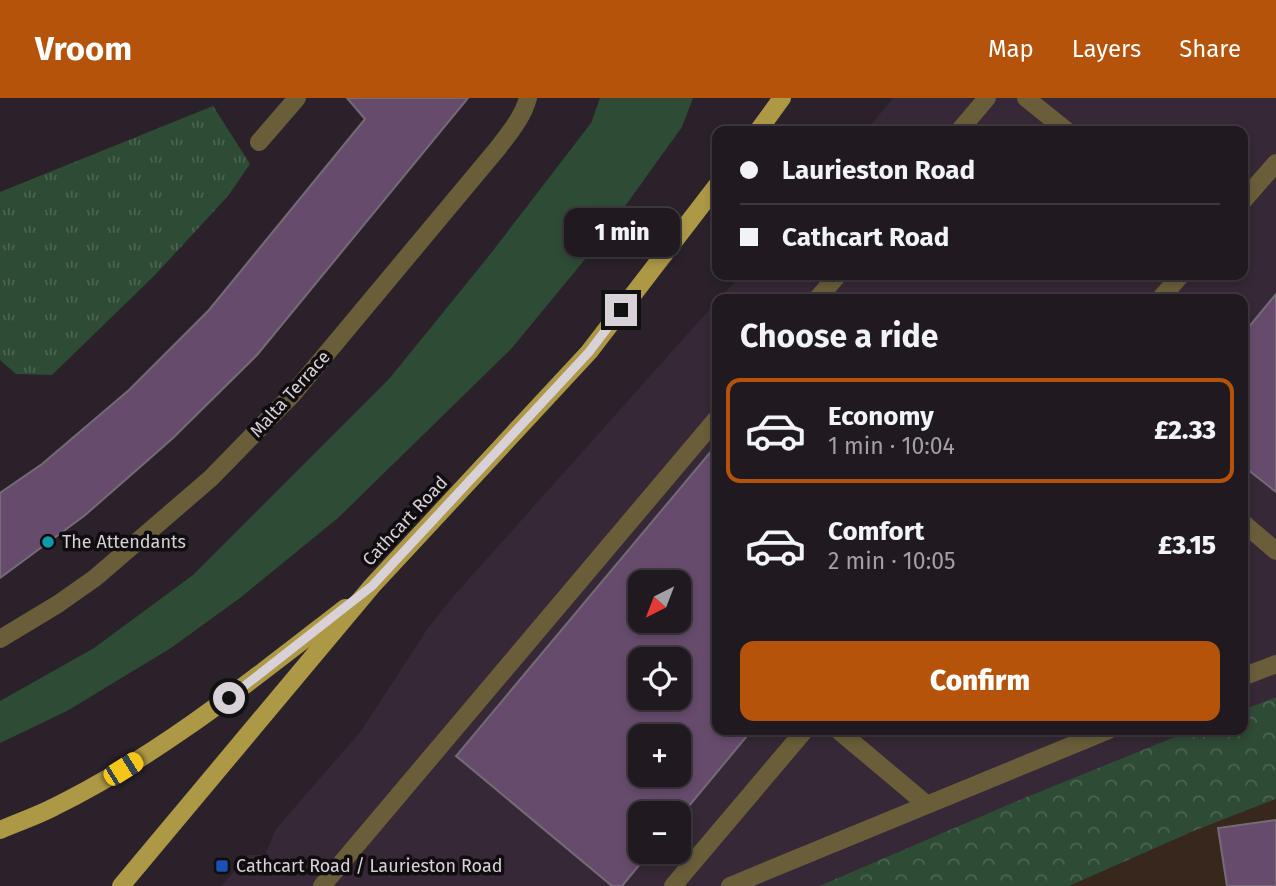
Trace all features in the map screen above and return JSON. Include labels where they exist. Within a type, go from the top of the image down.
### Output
[{"type":"main road","points":[[762,126],[782,98]]},
{"type":"main road","name":"Cathcart Road","points":[[121,886],[372,586],[589,352],[712,192]]},
{"type":"main road","points":[[0,830],[53,808],[164,744],[229,698],[372,586]]},
{"type":"street","points":[[259,142],[297,98]]},
{"type":"street","name":"Malta Terrace","points":[[0,639],[95,578],[229,460],[292,395],[380,291],[514,127],[526,107],[528,98]]},
{"type":"street","points":[[963,126],[987,98]]},
{"type":"street","points":[[1026,98],[1061,126]]},
{"type":"street","points":[[1248,195],[1276,163]]},
{"type":"street","points":[[821,294],[834,280]]},
{"type":"street","points":[[1164,294],[1177,280]]},
{"type":"street","points":[[322,886],[712,424]]},
{"type":"street","points":[[1248,527],[1276,551]]},
{"type":"street","points":[[1248,675],[1276,664]]},
{"type":"street","points":[[673,886],[801,735]]},
{"type":"street","points":[[844,735],[926,804]]},
{"type":"street","points":[[730,886],[1097,735]]},
{"type":"shaded area","points":[[893,98],[1276,98],[1276,697],[1248,708],[1248,294],[724,294],[736,280],[1248,280],[1248,126],[870,126]]},
{"type":"shaded area","points":[[712,307],[712,735],[1180,735],[819,886],[221,886],[248,855],[265,855],[276,829],[361,731],[426,631],[451,599]]},
{"type":"shaded area","points":[[1276,799],[1276,886],[1069,886],[1196,830]]},
{"type":"green space","points":[[600,98],[693,98],[682,127],[600,241],[512,348],[338,518],[240,598],[171,648],[67,711],[0,743],[0,701],[94,648],[193,575],[389,379],[488,257],[591,123]]},
{"type":"green space","points":[[213,106],[250,164],[228,196],[155,275],[52,375],[16,374],[0,360],[0,192]]},
{"type":"green space","points":[[1276,697],[1276,799],[1196,830],[1069,886],[819,886],[1180,735],[1248,735],[1248,708]]},
{"type":"building","points":[[347,98],[468,98],[257,355],[173,438],[84,516],[0,578],[0,493],[42,464],[129,390],[209,310],[365,119]]},
{"type":"building","points":[[1276,294],[1276,492],[1248,470],[1248,328]]},
{"type":"building","points":[[712,450],[712,735],[748,735],[691,804],[691,801],[628,801],[628,864],[640,864],[622,886],[612,886],[456,756]]},
{"type":"building","points":[[1276,820],[1276,886],[1227,886],[1218,828]]},
{"type":"place","name":"The Attendants","points":[[48,542]]},
{"type":"place","name":"Cathcart Road / Laurieston Road","points":[[222,866]]},
{"type":"route","points":[[229,698],[372,586],[589,352],[621,310]]}]
